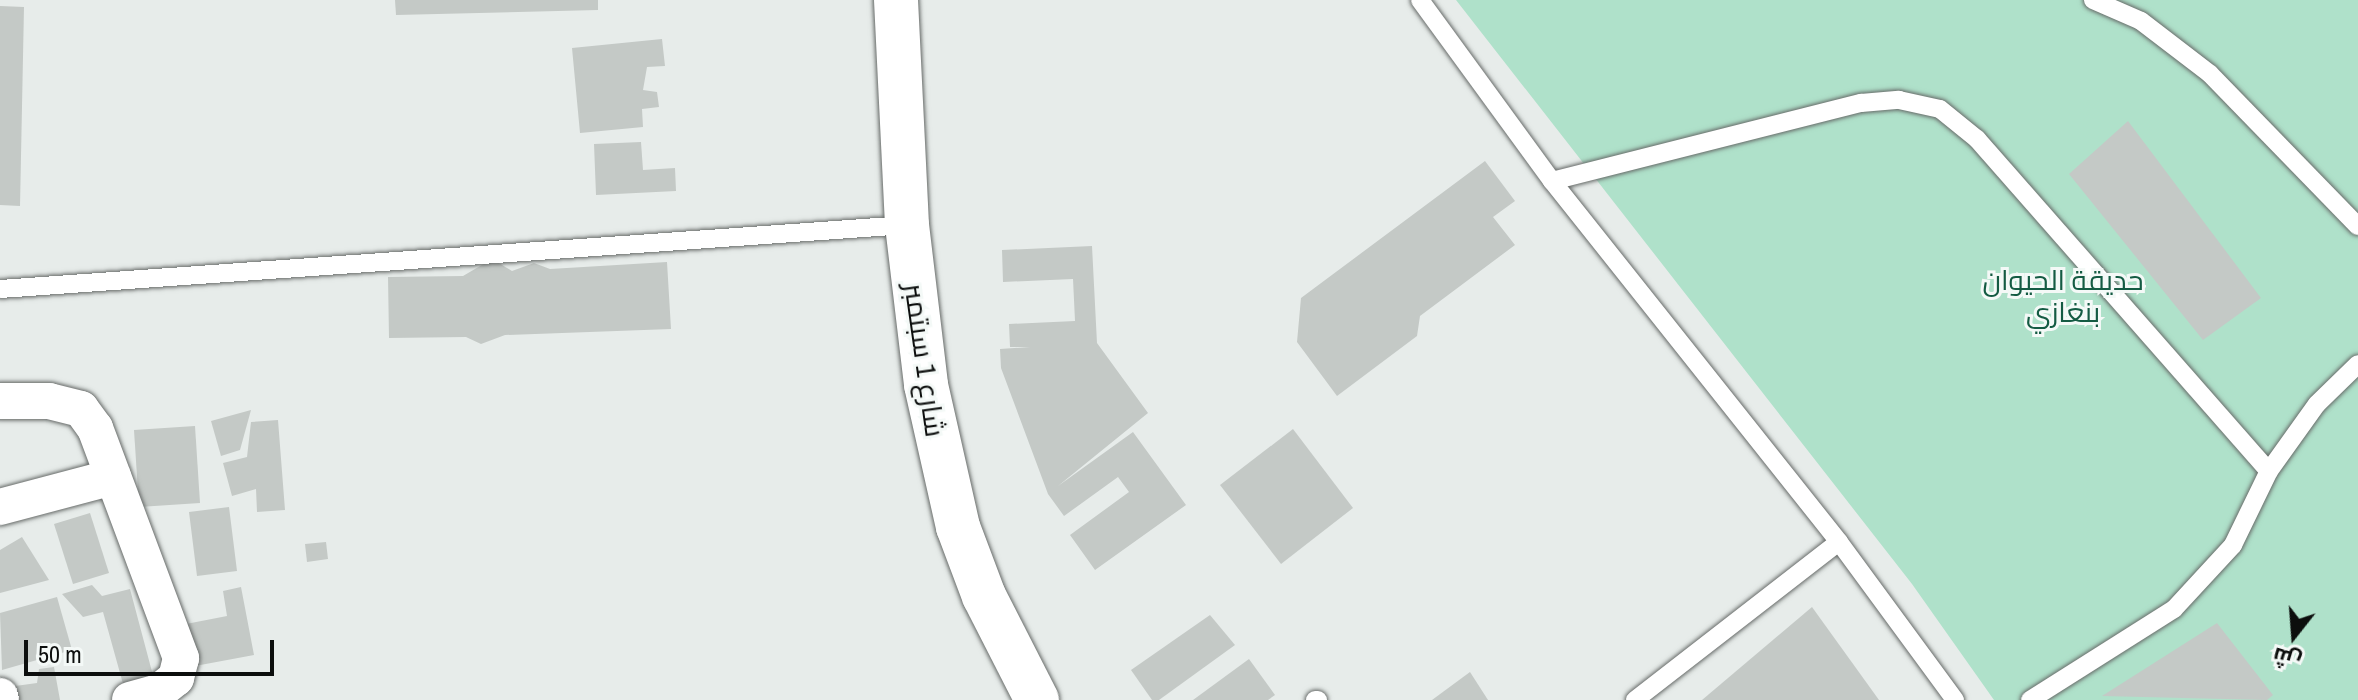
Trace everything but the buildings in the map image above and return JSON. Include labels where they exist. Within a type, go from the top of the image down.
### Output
[{"type":"street","name":"شارع 1 سبتمبر","points":[[896,0],[907,225],[926,385],[958,527],[984,596],[1037,700]]},
{"type":"street","points":[[0,401],[49,401],[81,409],[95,428],[181,658],[176,678],[159,692],[130,700]]},
{"type":"street","points":[[0,507],[113,477]]},
{"type":"lane","points":[[1420,0],[1552,181],[1839,542],[1955,700]]},
{"type":"lane","points":[[2093,0],[2141,21],[2210,74],[2358,226]]},
{"type":"lane","points":[[1552,181],[1861,103],[1899,100],[1940,109],[1977,139],[2269,471]]},
{"type":"lane","points":[[0,289],[907,225]]},
{"type":"lane","points":[[2030,700],[2174,609],[2233,545],[2269,471],[2317,404],[2358,364]]},
{"type":"lane","points":[[1635,700],[1839,542]]},
{"type":"green space","name":"حديقة الحيوان بنغازي","points":[[1456,0],[2358,0],[2358,700],[1994,700],[1912,584]]}]
